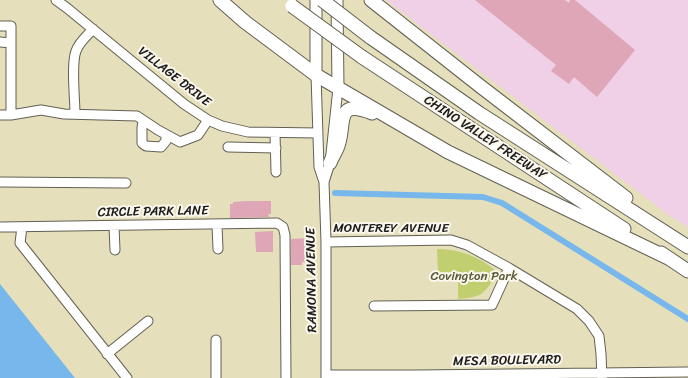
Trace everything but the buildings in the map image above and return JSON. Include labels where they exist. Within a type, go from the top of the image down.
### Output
[{"type":"highway","points":[[220,0],[245,22],[316,75],[399,124],[448,152],[668,258]]},
{"type":"highway","name":"CHINO VALLEY FREEWAY","points":[[322,0],[370,37],[479,113],[688,247]]},
{"type":"highway","points":[[371,0],[629,200],[648,221]]},
{"type":"highway","name":"CHINO VALLEY FREEWAY","points":[[289,3],[362,57],[688,271]]},
{"type":"highway","points":[[330,163],[339,145],[343,116],[348,110],[362,109],[399,124]]},
{"type":"main road","name":"RAMONA AVENUE","points":[[316,0],[316,75]]},
{"type":"main road","name":"RAMONA AVENUE","points":[[337,0],[338,88]]},
{"type":"street","name":"VILLAGE DRIVE","points":[[56,0],[184,104],[208,120],[222,126],[248,132],[318,133]]},
{"type":"street","points":[[0,26],[11,26],[11,115]]},
{"type":"street","points":[[75,114],[74,63],[76,52],[80,43],[93,29]]},
{"type":"street","points":[[0,42],[11,43]]},
{"type":"street","name":"RAMONA AVENUE","points":[[316,75],[319,167],[324,182],[327,377]]},
{"type":"street","name":"RAMONA AVENUE","points":[[324,182],[330,163],[338,88]]},
{"type":"street","points":[[0,115],[11,115],[41,110],[64,114],[137,116],[166,135],[180,142],[198,135],[208,120]]},
{"type":"street","points":[[143,120],[142,143],[146,146],[161,147],[166,141],[166,135]]},
{"type":"street","points":[[275,133],[276,172]]},
{"type":"street","points":[[228,147],[276,148]]},
{"type":"street","points":[[0,182],[126,183]]},
{"type":"street","name":"CIRCLE PARK LANE","points":[[0,227],[277,223],[283,227],[285,235],[286,378]]},
{"type":"street","points":[[217,225],[218,250]]},
{"type":"street","points":[[114,226],[115,250]]},
{"type":"street","points":[[22,227],[20,243],[127,378]]},
{"type":"street","name":"MONTEREY AVENUE","points":[[326,242],[451,240],[467,245],[509,268],[577,309],[589,320],[599,336],[602,375]]},
{"type":"street","points":[[374,306],[492,305],[509,268]]},
{"type":"street","points":[[107,354],[148,320]]},
{"type":"street","points":[[216,340],[216,378]]},
{"type":"street","points":[[327,352],[330,366],[340,375]]},
{"type":"street","name":"MESA BOULEVARD","points":[[327,377],[340,375],[418,377],[602,375],[688,372]]},
{"type":"shaded area","points":[[386,0],[688,0],[688,227],[670,216]]},
{"type":"green space","name":"Covington Park","points":[[437,249],[453,250],[475,257],[495,270],[496,276],[481,294],[458,299],[458,274],[438,274]]},
{"type":"water","points":[[0,284],[75,378],[0,378]]},
{"type":"waterway","points":[[335,193],[483,197],[502,203],[688,319]]}]
